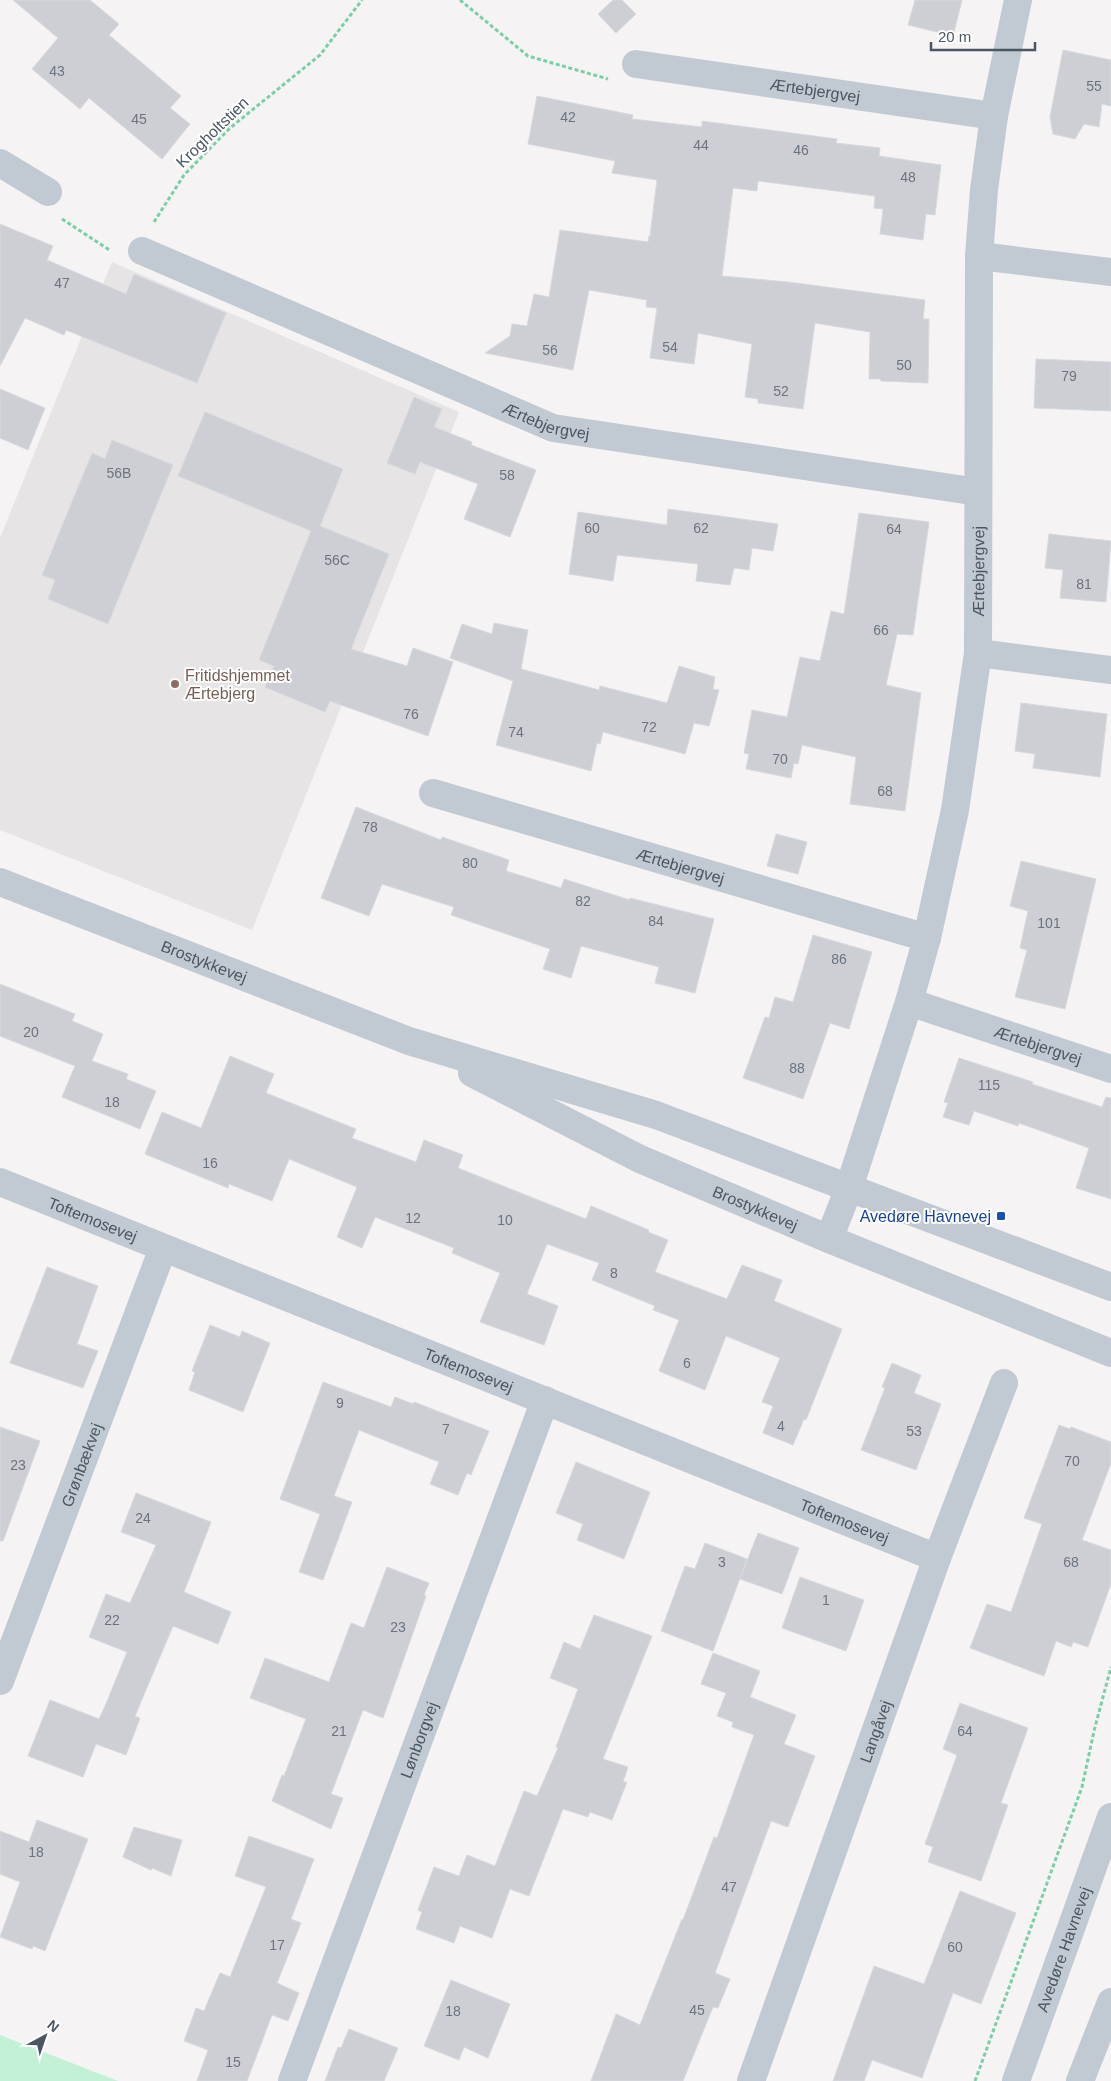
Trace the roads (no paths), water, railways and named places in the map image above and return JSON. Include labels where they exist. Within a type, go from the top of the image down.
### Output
[{"type":"street","name":"Ærtebjergvej","points":[[829,1238],[849,1188],[909,1002],[927,938],[954,810],[978,653],[979,256],[994,116],[1018,0]]},
{"type":"street","name":"Ærtebjergvej","points":[[636,64],[994,116]]},
{"type":"street","points":[[0,163],[48,192]]},
{"type":"street","name":"Ærtebjergvej","points":[[142,251],[553,428],[978,492]]},
{"type":"street","points":[[979,256],[1111,272]]},
{"type":"street","points":[[978,653],[1111,670]]},
{"type":"street","name":"Ærtebjergvej","points":[[433,793],[927,938]]},
{"type":"street","name":"Brostykkevej","points":[[0,882],[409,1041],[656,1116],[1111,1287]]},
{"type":"street","name":"Ærtebjergvej","points":[[909,1002],[1111,1069]]},
{"type":"street","name":"Brostykkevej","points":[[409,1041],[640,1159],[1111,1353]]},
{"type":"street","name":"Toftemosevej","points":[[0,1182],[937,1558]]},
{"type":"street","name":"Grønbækvej","points":[[0,1681],[163,1248]]},
{"type":"street","name":"Langåvej","points":[[751,2081],[937,1558],[1004,1383]]},
{"type":"street","name":"Lønborgvej","points":[[292,2081],[545,1400]]},
{"type":"street","name":"Avedøre Havnevej","points":[[1016,2081],[1111,1817]]},
{"type":"street","points":[[1080,2081],[1111,2002]]},
{"type":"place","name":"Fritidshjemmet Ærtebjerg","points":[[175,684]]},
{"type":"place","name":"Avedøre Havnevej","points":[[1001,1216]]}]
